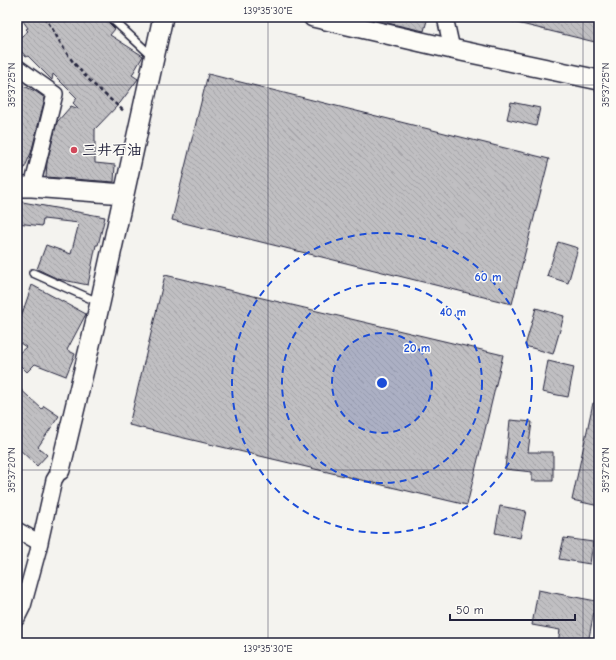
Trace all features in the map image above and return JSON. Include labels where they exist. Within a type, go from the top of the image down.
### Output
[{"type":"street","points":[[17,618],[23,606],[40,543],[54,480],[60,470],[100,303],[163,17]]},
{"type":"street","points":[[317,17],[452,49],[599,80]]},
{"type":"street","points":[[445,17],[452,49]]},
{"type":"street","points":[[17,67],[55,94],[25,187],[124,194]]},
{"type":"street","points":[[17,530],[40,543]]},
{"type":"lane","points":[[110,17],[154,58]]},
{"type":"lane","points":[[33,273],[100,303]]},
{"type":"path","points":[[44,17],[51,25],[66,52],[94,86],[139,124]]},
{"type":"building","points":[[20,17],[105,17],[115,29],[110,35],[143,56],[132,75],[138,79],[120,103],[95,129],[95,163],[115,165],[114,182],[46,177],[47,162],[57,122],[71,106],[79,109],[73,103],[77,98],[53,74],[52,80],[28,56],[26,57],[17,46],[17,40],[28,31],[26,29],[28,28]]},
{"type":"building","points":[[378,17],[428,17],[424,31],[378,21]]},
{"type":"building","points":[[513,17],[599,17],[599,43],[513,22]]},
{"type":"building","points":[[208,74],[549,159],[512,304],[172,220]]},
{"type":"building","points":[[17,83],[35,91],[45,98],[31,153],[21,176],[17,176]]},
{"type":"building","points":[[511,102],[540,108],[536,126],[507,119]]},
{"type":"building","points":[[17,201],[105,217],[98,245],[96,245],[88,285],[58,279],[37,269],[46,245],[71,254],[79,223],[43,219],[42,226],[17,223]]},
{"type":"building","points":[[558,242],[578,248],[568,283],[547,276]]},
{"type":"building","points":[[165,275],[503,355],[467,505],[129,425]]},
{"type":"building","points":[[32,285],[86,314],[67,350],[75,354],[66,376],[35,364],[27,372],[17,362],[17,355],[26,347],[17,341],[17,328]]},
{"type":"building","points":[[536,308],[564,316],[553,354],[525,346]]},
{"type":"building","points":[[548,361],[574,367],[568,397],[542,392]]},
{"type":"building","points":[[17,386],[42,409],[44,406],[59,416],[38,447],[47,455],[37,466],[17,447]]},
{"type":"building","points":[[593,403],[599,404],[599,506],[572,500]]},
{"type":"building","points":[[510,420],[532,422],[528,452],[553,452],[553,481],[532,481],[532,472],[505,469]]},
{"type":"building","points":[[500,506],[526,511],[520,538],[495,533]]},
{"type":"building","points":[[564,538],[593,542],[590,564],[559,559]]},
{"type":"building","points":[[538,590],[596,601],[588,643],[558,643],[560,630],[532,625]]},
{"type":"place","name":"三井石油","points":[[74,150]]}]
